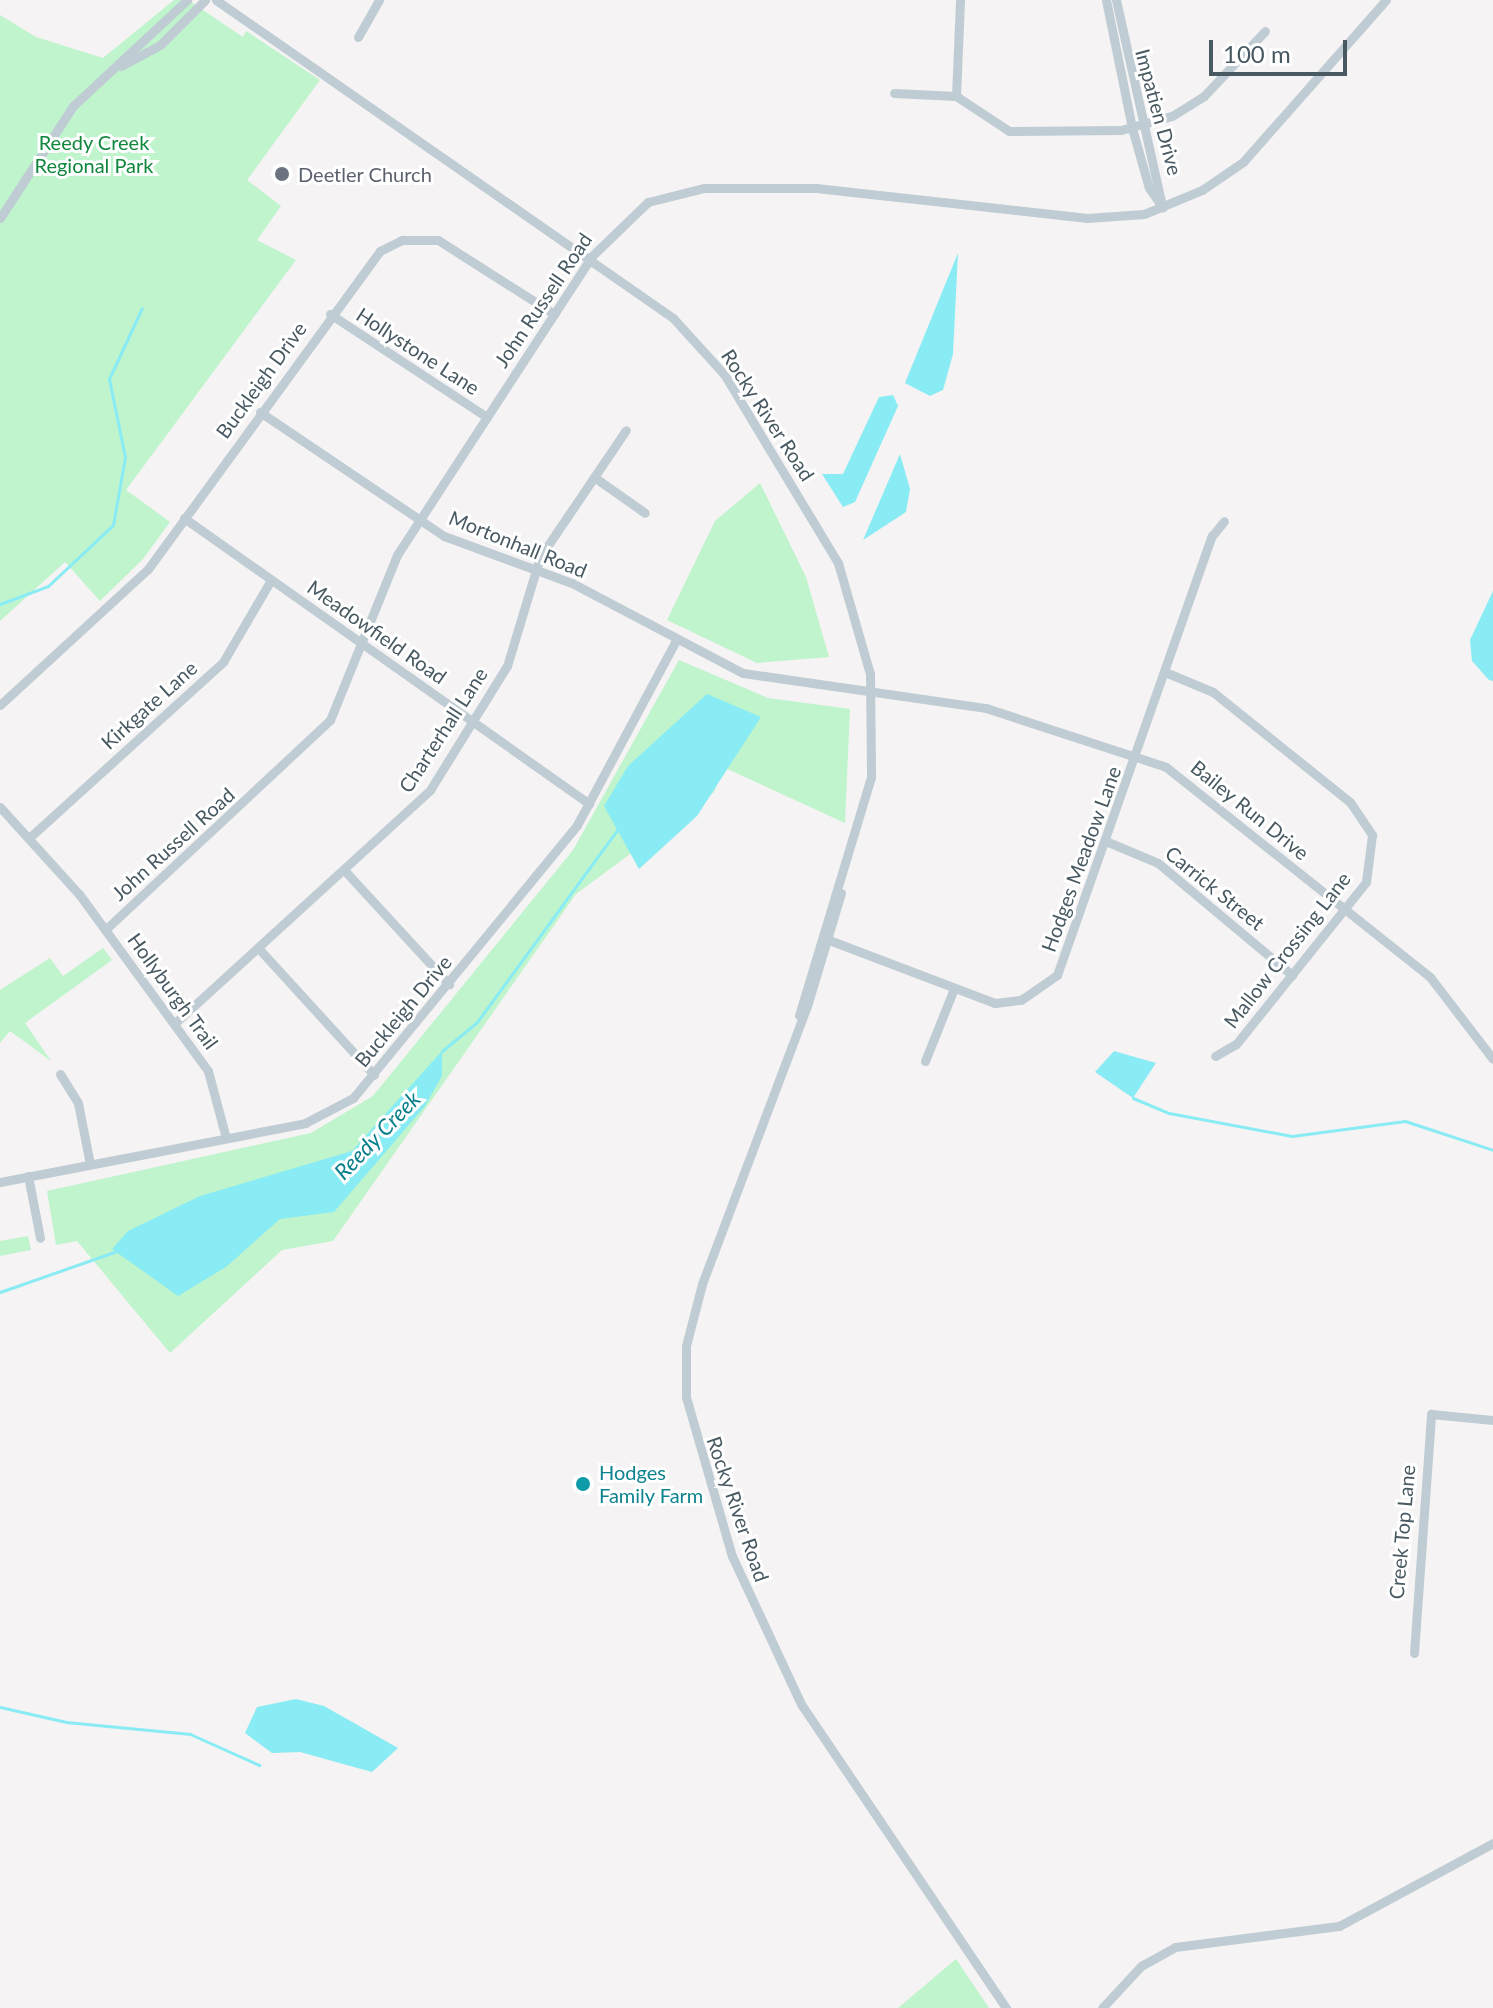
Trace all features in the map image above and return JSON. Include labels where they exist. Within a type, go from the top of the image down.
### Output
[{"type":"street","points":[[0,218],[73,106],[121,66],[187,0]]},
{"type":"street","points":[[121,66],[160,45],[205,0]]},
{"type":"street","name":"Rocky River Road","points":[[216,0],[592,256],[682,327],[739,396],[843,575],[872,693],[871,777],[829,940],[799,1015]]},
{"type":"street","points":[[956,96],[960,0]]},
{"type":"street","name":"Impatien Drive","points":[[1106,0],[1132,128],[1149,188],[1163,208]]},
{"type":"street","name":"Impatien Drive","points":[[1116,0],[1163,208]]},
{"type":"street","name":"John Russell Road","points":[[106,929],[304,751],[349,687],[388,574],[420,520],[592,256],[648,202],[704,188],[853,191],[1087,218],[1163,208],[1243,162],[1386,0]]},
{"type":"street","points":[[358,37],[376,1]]},
{"type":"street","points":[[894,93],[956,96],[1009,131],[1132,128],[1204,96],[1265,31]]},
{"type":"street","name":"Buckleigh Drive","points":[[0,705],[148,569],[368,261],[414,238],[448,244],[554,314]]},
{"type":"street","name":"Hollystone Lane","points":[[330,314],[487,417]]},
{"type":"street","name":"Mortonhall Road","points":[[260,412],[420,520],[465,545],[535,569],[676,640],[775,682],[872,693]]},
{"type":"street","name":"Charterhall Lane","points":[[174,1024],[416,807],[507,666],[535,569],[626,430]]},
{"type":"street","points":[[594,477],[645,513]]},
{"type":"street","name":"Meadowfield Road","points":[[184,518],[589,804]]},
{"type":"street","name":"Hodges Meadow Lane","points":[[829,940],[953,991],[995,1003],[1021,1000],[1057,975],[1108,842],[1212,536],[1224,521]]},
{"type":"street","name":"Kirkgate Lane","points":[[29,838],[223,662],[271,580]]},
{"type":"street","name":"Buckleigh Drive","points":[[0,1182],[226,1138],[333,1111],[374,1075],[589,804],[676,640]]},
{"type":"street","name":"Mallow Crossing Lane","points":[[1165,672],[1213,692],[1361,814],[1373,859],[1345,909],[1236,1044],[1215,1056]]},
{"type":"street","name":"Bailey Run Drive","points":[[872,693],[1028,718],[1137,755],[1181,777],[1430,977],[1493,1059]]},
{"type":"street","name":"Hollyburgh Trail","points":[[0,807],[106,929],[174,1024],[212,1080],[226,1138]]},
{"type":"street","name":"Carrick Street","points":[[1108,842],[1158,863],[1292,975]]},
{"type":"street","points":[[345,871],[449,984]]},
{"type":"street","name":"Rocky River Road","points":[[841,890],[691,1321],[684,1370],[691,1423],[732,1556],[801,1704],[1006,2008]]},
{"type":"street","points":[[260,950],[374,1075]]},
{"type":"street","points":[[925,1061],[953,991]]},
{"type":"street","points":[[60,1074],[78,1103],[90,1164]]},
{"type":"street","points":[[28,1176],[40,1238]]},
{"type":"street","name":"Creek Top Lane","points":[[1414,1653],[1431,1414],[1493,1420]]},
{"type":"street","points":[[1102,2008],[1141,1966],[1175,1947],[1339,1926],[1493,1843]]},
{"type":"green space","name":"Reedy Creek Regional Park","points":[[174,0],[188,0],[243,37],[246,31],[320,80],[247,180],[281,206],[257,240],[296,260],[126,490],[170,522],[143,559],[100,601],[65,562],[0,621],[0,15],[36,37],[103,58]]},
{"type":"green space","points":[[760,483],[806,577],[829,657],[757,663],[667,620],[715,521]]},
{"type":"green space","points":[[679,660],[768,698],[850,709],[845,823],[723,767],[714,792],[576,894],[333,1241],[282,1250],[170,1353],[77,1241],[56,1245],[47,1191],[311,1133],[373,1096],[573,850]]},
{"type":"green space","points":[[103,948],[112,960],[25,1023],[51,1061],[10,1031],[0,1043],[0,990],[50,958],[63,976]]},
{"type":"green space","points":[[28,1236],[31,1250],[0,1256],[0,1241]]},
{"type":"green space","points":[[956,1959],[989,2008],[898,2008]]},
{"type":"water","points":[[958,253],[953,354],[943,390],[930,396],[905,383]]},
{"type":"water","points":[[893,395],[898,406],[855,502],[843,507],[822,474],[843,474],[879,397]]},
{"type":"water","points":[[900,454],[910,489],[906,512],[863,540]]},
{"type":"water","points":[[1493,591],[1493,681],[1472,661],[1470,640]]},
{"type":"water","points":[[707,694],[761,717],[697,816],[639,869],[604,806],[628,766]]},
{"type":"water","points":[[442,1051],[442,1076],[425,1106],[334,1212],[280,1219],[226,1267],[178,1296],[112,1249],[128,1231],[200,1196],[352,1151]]},
{"type":"water","points":[[1114,1051],[1156,1063],[1133,1098],[1095,1072]]},
{"type":"water","points":[[296,1699],[324,1706],[398,1748],[372,1772],[300,1752],[272,1753],[245,1733],[257,1707]]},
{"type":"waterway","points":[[0,604],[48,586],[113,525],[125,457],[109,379],[142,308]]},
{"type":"waterway","name":"Reedy Creek","points":[[442,1051],[477,1022],[619,827]]},
{"type":"waterway","points":[[1133,1098],[1169,1113],[1292,1136],[1405,1121],[1493,1150]]},
{"type":"waterway","name":"Reedy Creek","points":[[0,1292],[117,1251]]},
{"type":"waterway","points":[[0,1707],[66,1722],[190,1734],[259,1765]]},
{"type":"place","name":"Deetler Church","points":[[282,174]]},
{"type":"place","name":"Hodges Family Farm","points":[[583,1484]]}]
